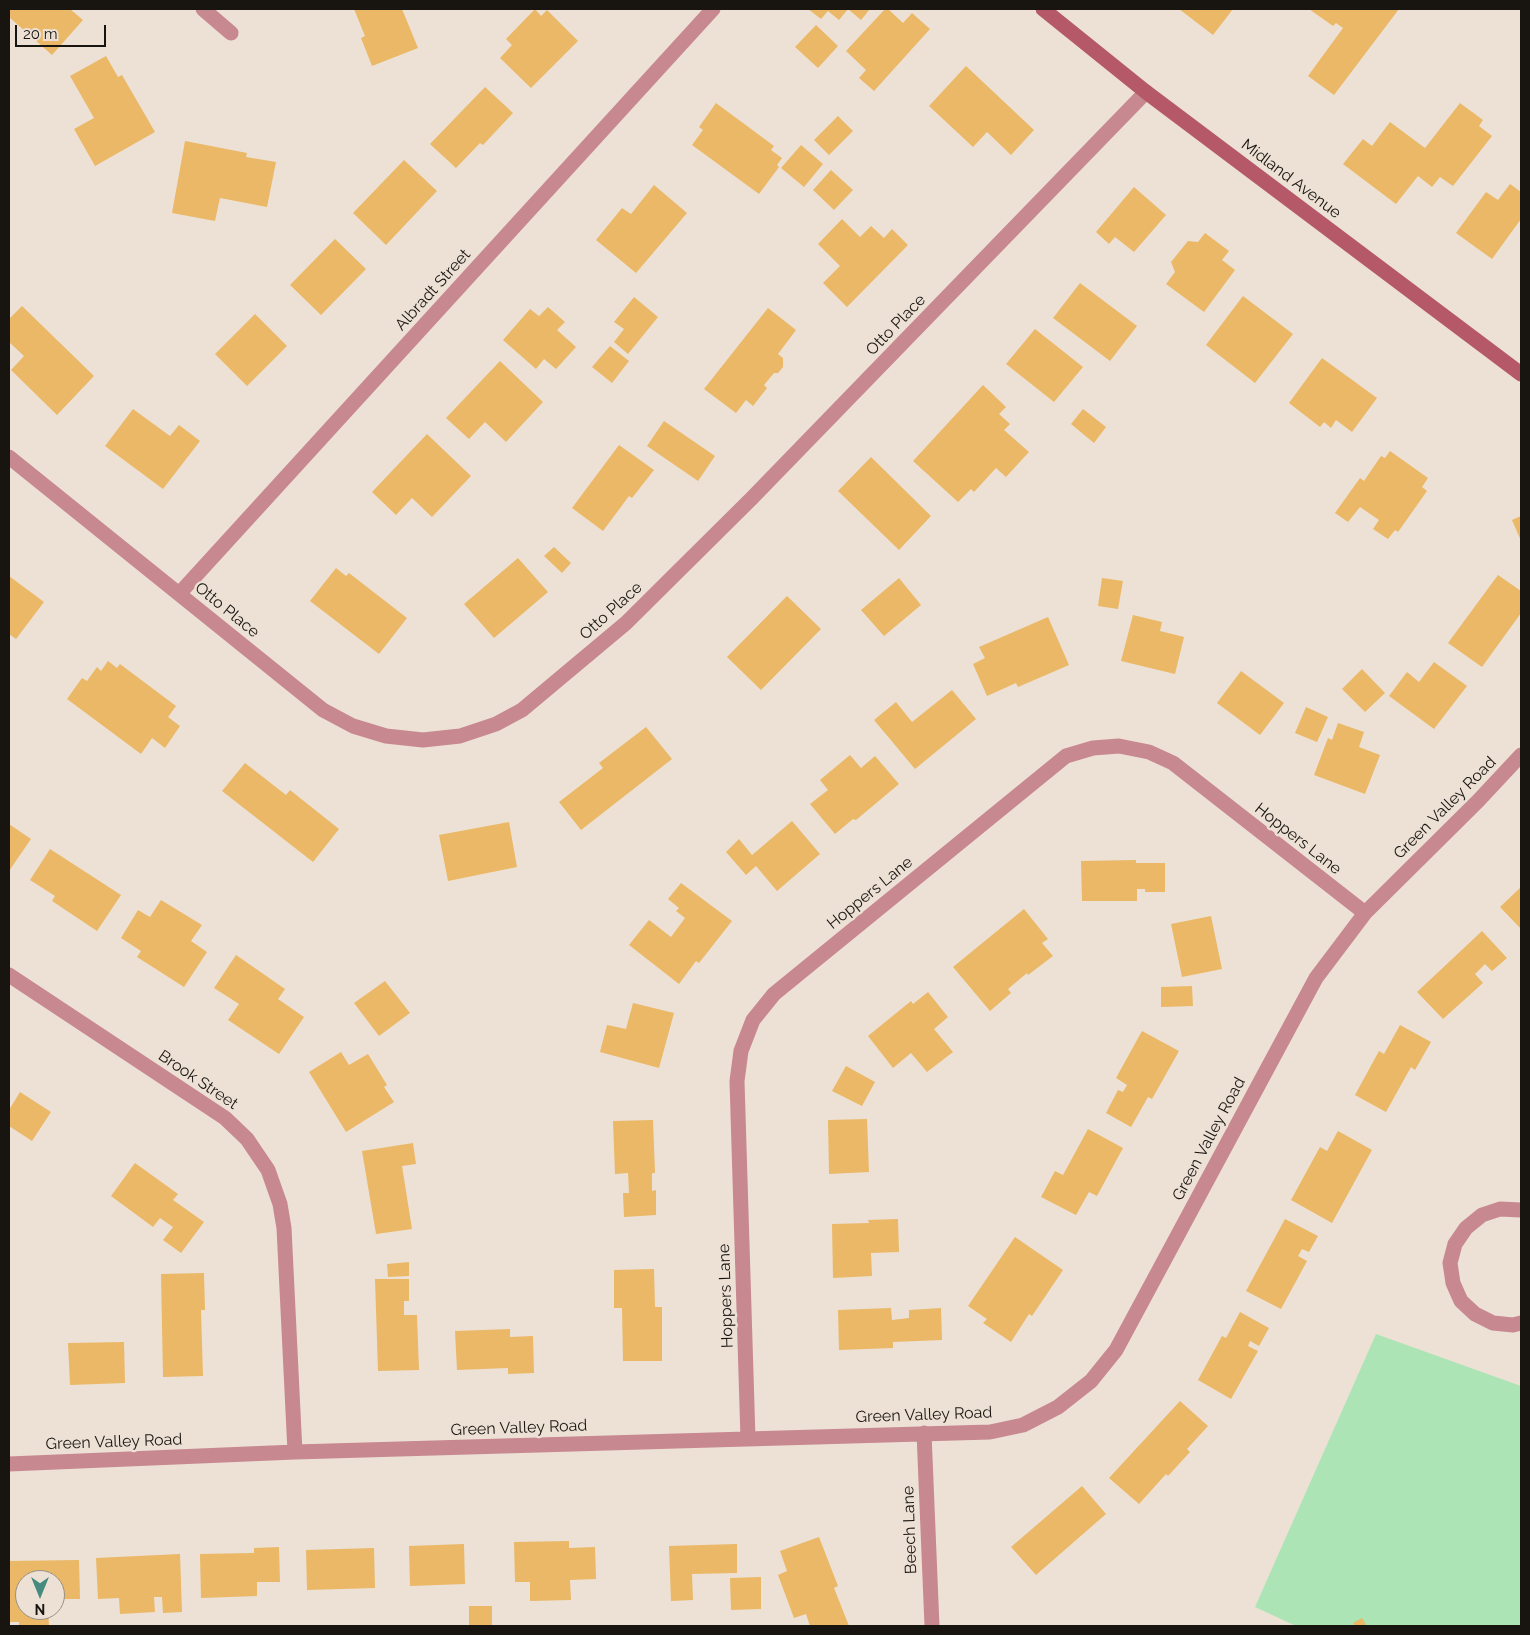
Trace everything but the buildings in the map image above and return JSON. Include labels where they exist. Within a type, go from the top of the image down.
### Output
[{"type":"street","points":[[203,9],[231,33]]},
{"type":"street","name":"Albradt Street","points":[[179,594],[713,9]]},
{"type":"street","name":"Midland Avenue","points":[[1043,9],[1146,92],[1521,374]]},
{"type":"street","name":"Otto Place","points":[[9,457],[323,710],[353,726],[386,736],[423,740],[460,736],[496,724],[522,710],[626,623],[752,498],[1146,92]]},
{"type":"street","name":"Hoppers Lane","points":[[748,1439],[737,1081],[740,1051],[753,1020],[774,994],[1066,756],[1093,748],[1119,746],[1149,752],[1173,763],[1365,913]]},
{"type":"street","name":"Green Valley Road","points":[[9,1464],[296,1452],[990,1432],[1022,1425],[1058,1407],[1091,1381],[1116,1350],[1316,978],[1365,913],[1478,801],[1521,755]]},
{"type":"street","name":"Brook Street","points":[[9,975],[225,1118],[247,1139],[268,1170],[280,1204],[284,1228],[296,1452]]},
{"type":"street","points":[[1521,1210],[1500,1209],[1482,1216],[1466,1228],[1455,1244],[1450,1263],[1453,1283],[1461,1301],[1475,1314],[1493,1323],[1513,1325],[1521,1323]]},
{"type":"street","name":"Beech Lane","points":[[924,1433],[932,1626]]},
{"type":"green space","points":[[1376,1334],[1521,1386],[1521,1626],[1296,1626],[1255,1607]]}]
